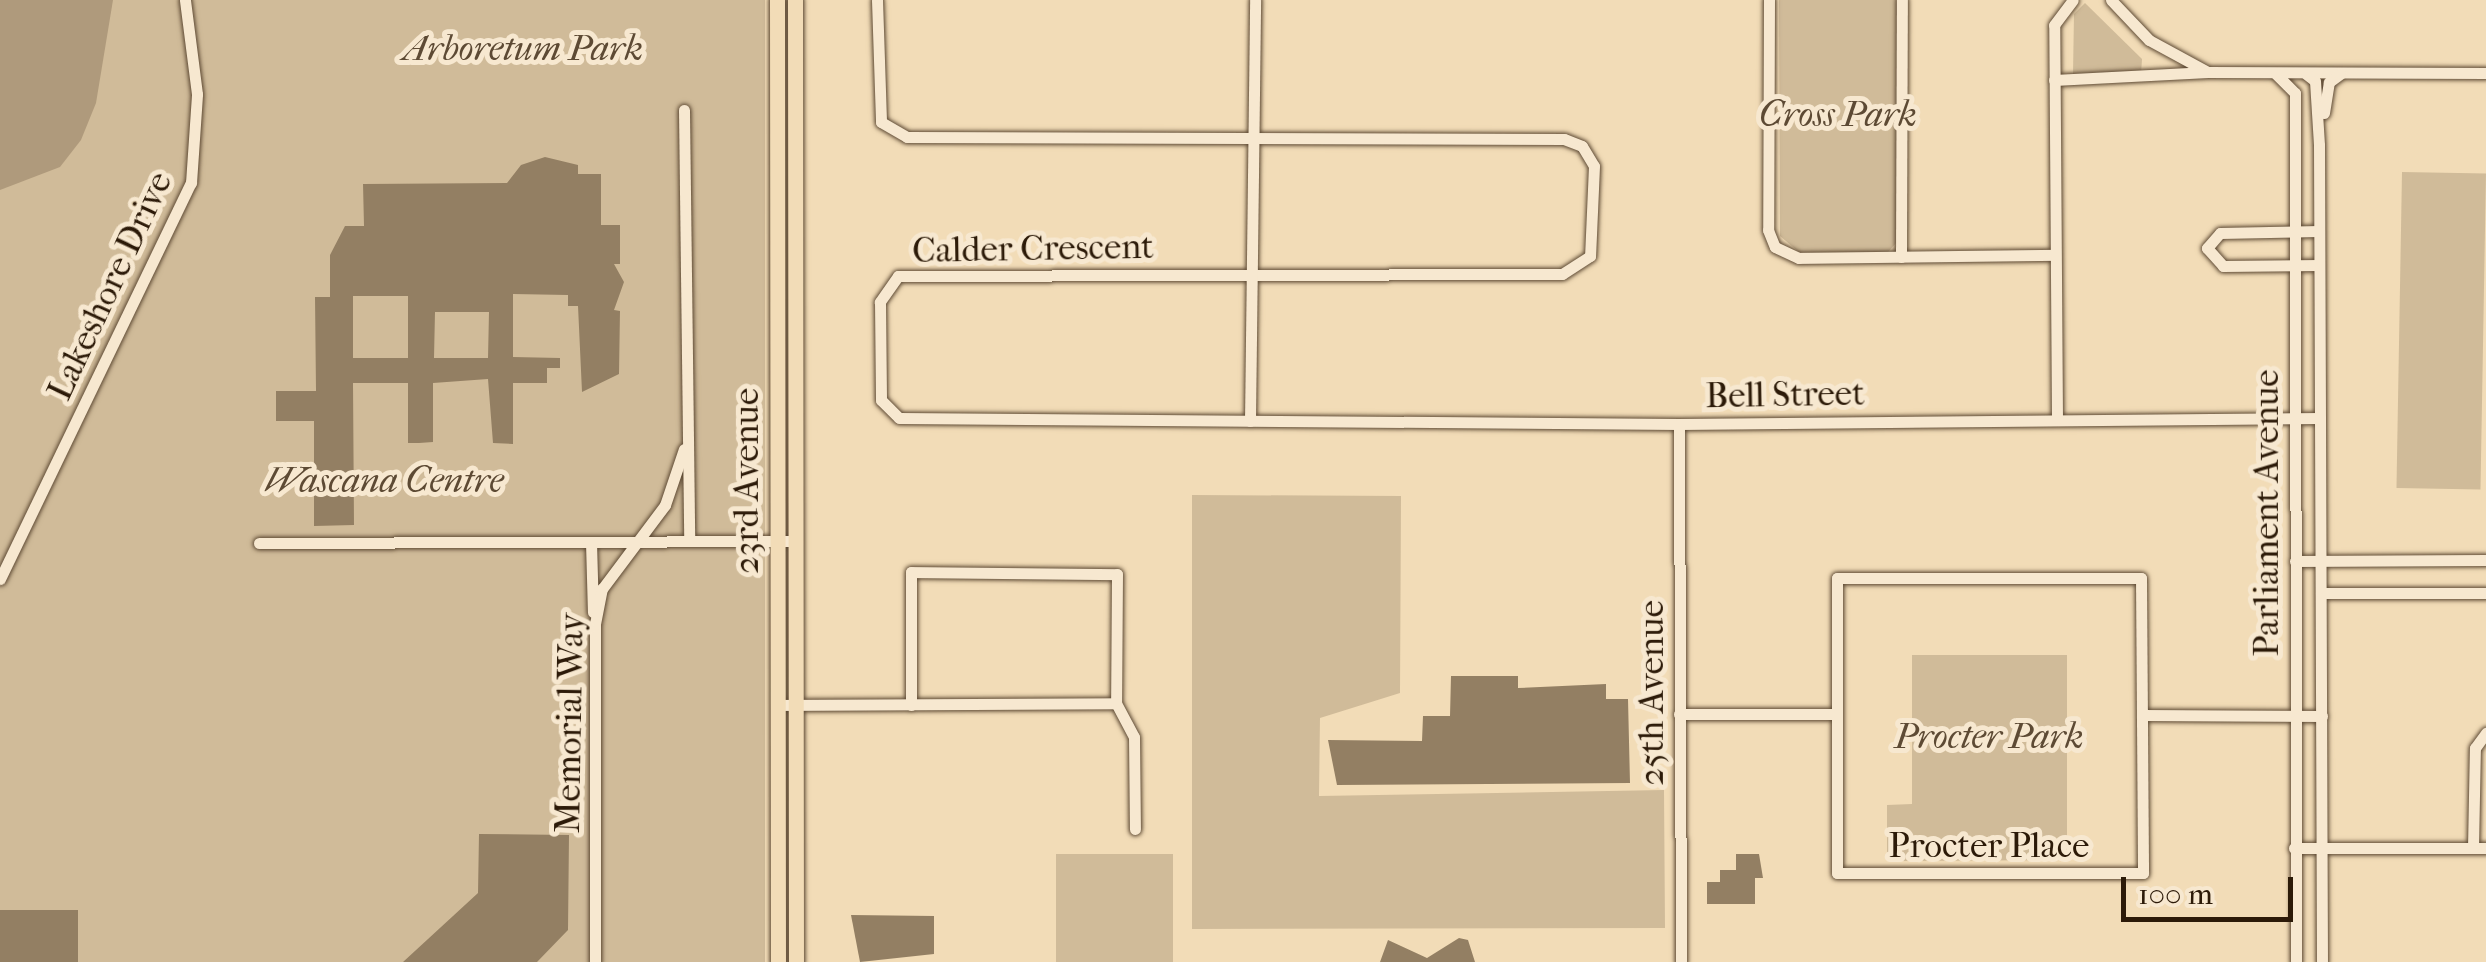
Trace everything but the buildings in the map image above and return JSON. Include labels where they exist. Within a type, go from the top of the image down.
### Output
[{"type":"main road","name":"23rd Avenue","points":[[777,0],[778,962]]},
{"type":"main road","name":"23rd Avenue","points":[[795,0],[796,962]]},
{"type":"street","name":"Lakeshore Drive","points":[[0,579],[191,183],[197,94],[186,0]]},
{"type":"street","points":[[878,0],[877,103],[893,134],[1564,139],[1590,154],[1593,243],[1574,271],[1254,274]]},
{"type":"street","points":[[1250,421],[1255,0]]},
{"type":"street","points":[[1768,0],[1768,230],[1775,246],[1799,258],[2055,255]]},
{"type":"street","points":[[1901,257],[1902,0]]},
{"type":"street","points":[[2057,418],[2054,24],[2073,0]]},
{"type":"street","points":[[2110,0],[2150,40],[2208,72]]},
{"type":"street","points":[[2054,80],[2188,79],[2208,72],[2486,74]]},
{"type":"street","points":[[2276,74],[2295,93],[2305,74]]},
{"type":"street","name":"Parliament Avenue","points":[[2305,74],[2315,81],[2319,146],[2322,962]]},
{"type":"street","name":"Parliament Avenue","points":[[2319,146],[2327,86],[2340,74]]},
{"type":"street","name":"Parliament Avenue","points":[[2295,93],[2296,962]]},
{"type":"street","name":"Memorial Way","points":[[684,110],[684,450],[688,541]]},
{"type":"street","points":[[2319,232],[2220,234],[2207,248],[2222,266],[2320,264]]},
{"type":"street","name":"Calder Crescent","points":[[1250,421],[899,418],[881,400],[880,302],[898,276],[1254,274]]},
{"type":"street","name":"Bell Street","points":[[1250,421],[1680,424],[2320,418]]},
{"type":"street","name":"25th Avenue","points":[[1680,424],[1681,962]]},
{"type":"street","name":"Memorial Way","points":[[595,962],[594,624],[602,589],[666,505],[684,450]]},
{"type":"street","points":[[258,543],[796,541]]},
{"type":"street","points":[[591,542],[594,624]]},
{"type":"street","points":[[2295,561],[2486,560]]},
{"type":"street","points":[[912,705],[911,572],[1116,574],[1116,704],[1134,737],[1135,829]]},
{"type":"street","name":"Procter Place","points":[[1836,578],[2142,578],[2143,873],[1837,873],[1836,714],[1836,578]]},
{"type":"street","points":[[2321,593],[2486,594]]},
{"type":"street","points":[[778,705],[1116,704]]},
{"type":"street","points":[[1680,714],[1836,714]]},
{"type":"street","points":[[2142,715],[2322,716]]},
{"type":"street","points":[[2294,848],[2480,848],[2476,748],[2486,733]]},
{"type":"green space","name":"Wascana Centre","points":[[0,0],[765,0],[765,962],[0,962]]},
{"type":"green space","name":"Cross Park","points":[[1779,0],[1898,0],[1897,242],[1888,252],[1799,252],[1780,236]]},
{"type":"green space","points":[[2085,3],[2142,59],[2141,74],[2073,74],[2074,14]]},
{"type":"green space","points":[[2402,172],[2486,173],[2480,489],[2396,488]]},
{"type":"green space","points":[[1192,495],[1401,496],[1400,693],[1320,718],[1319,796],[1664,790],[1665,928],[1192,929]]},
{"type":"green space","name":"Procter Park","points":[[1912,655],[2067,655],[2067,860],[1887,861],[1887,805],[1912,804]]},
{"type":"green space","points":[[1056,854],[1173,854],[1173,962],[1056,962]]},
{"type":"shaded area","points":[[0,0],[113,0],[96,103],[81,140],[60,167],[0,190]]},
{"type":"park label","name":"Arboretum Park","points":[[523,49]]}]
